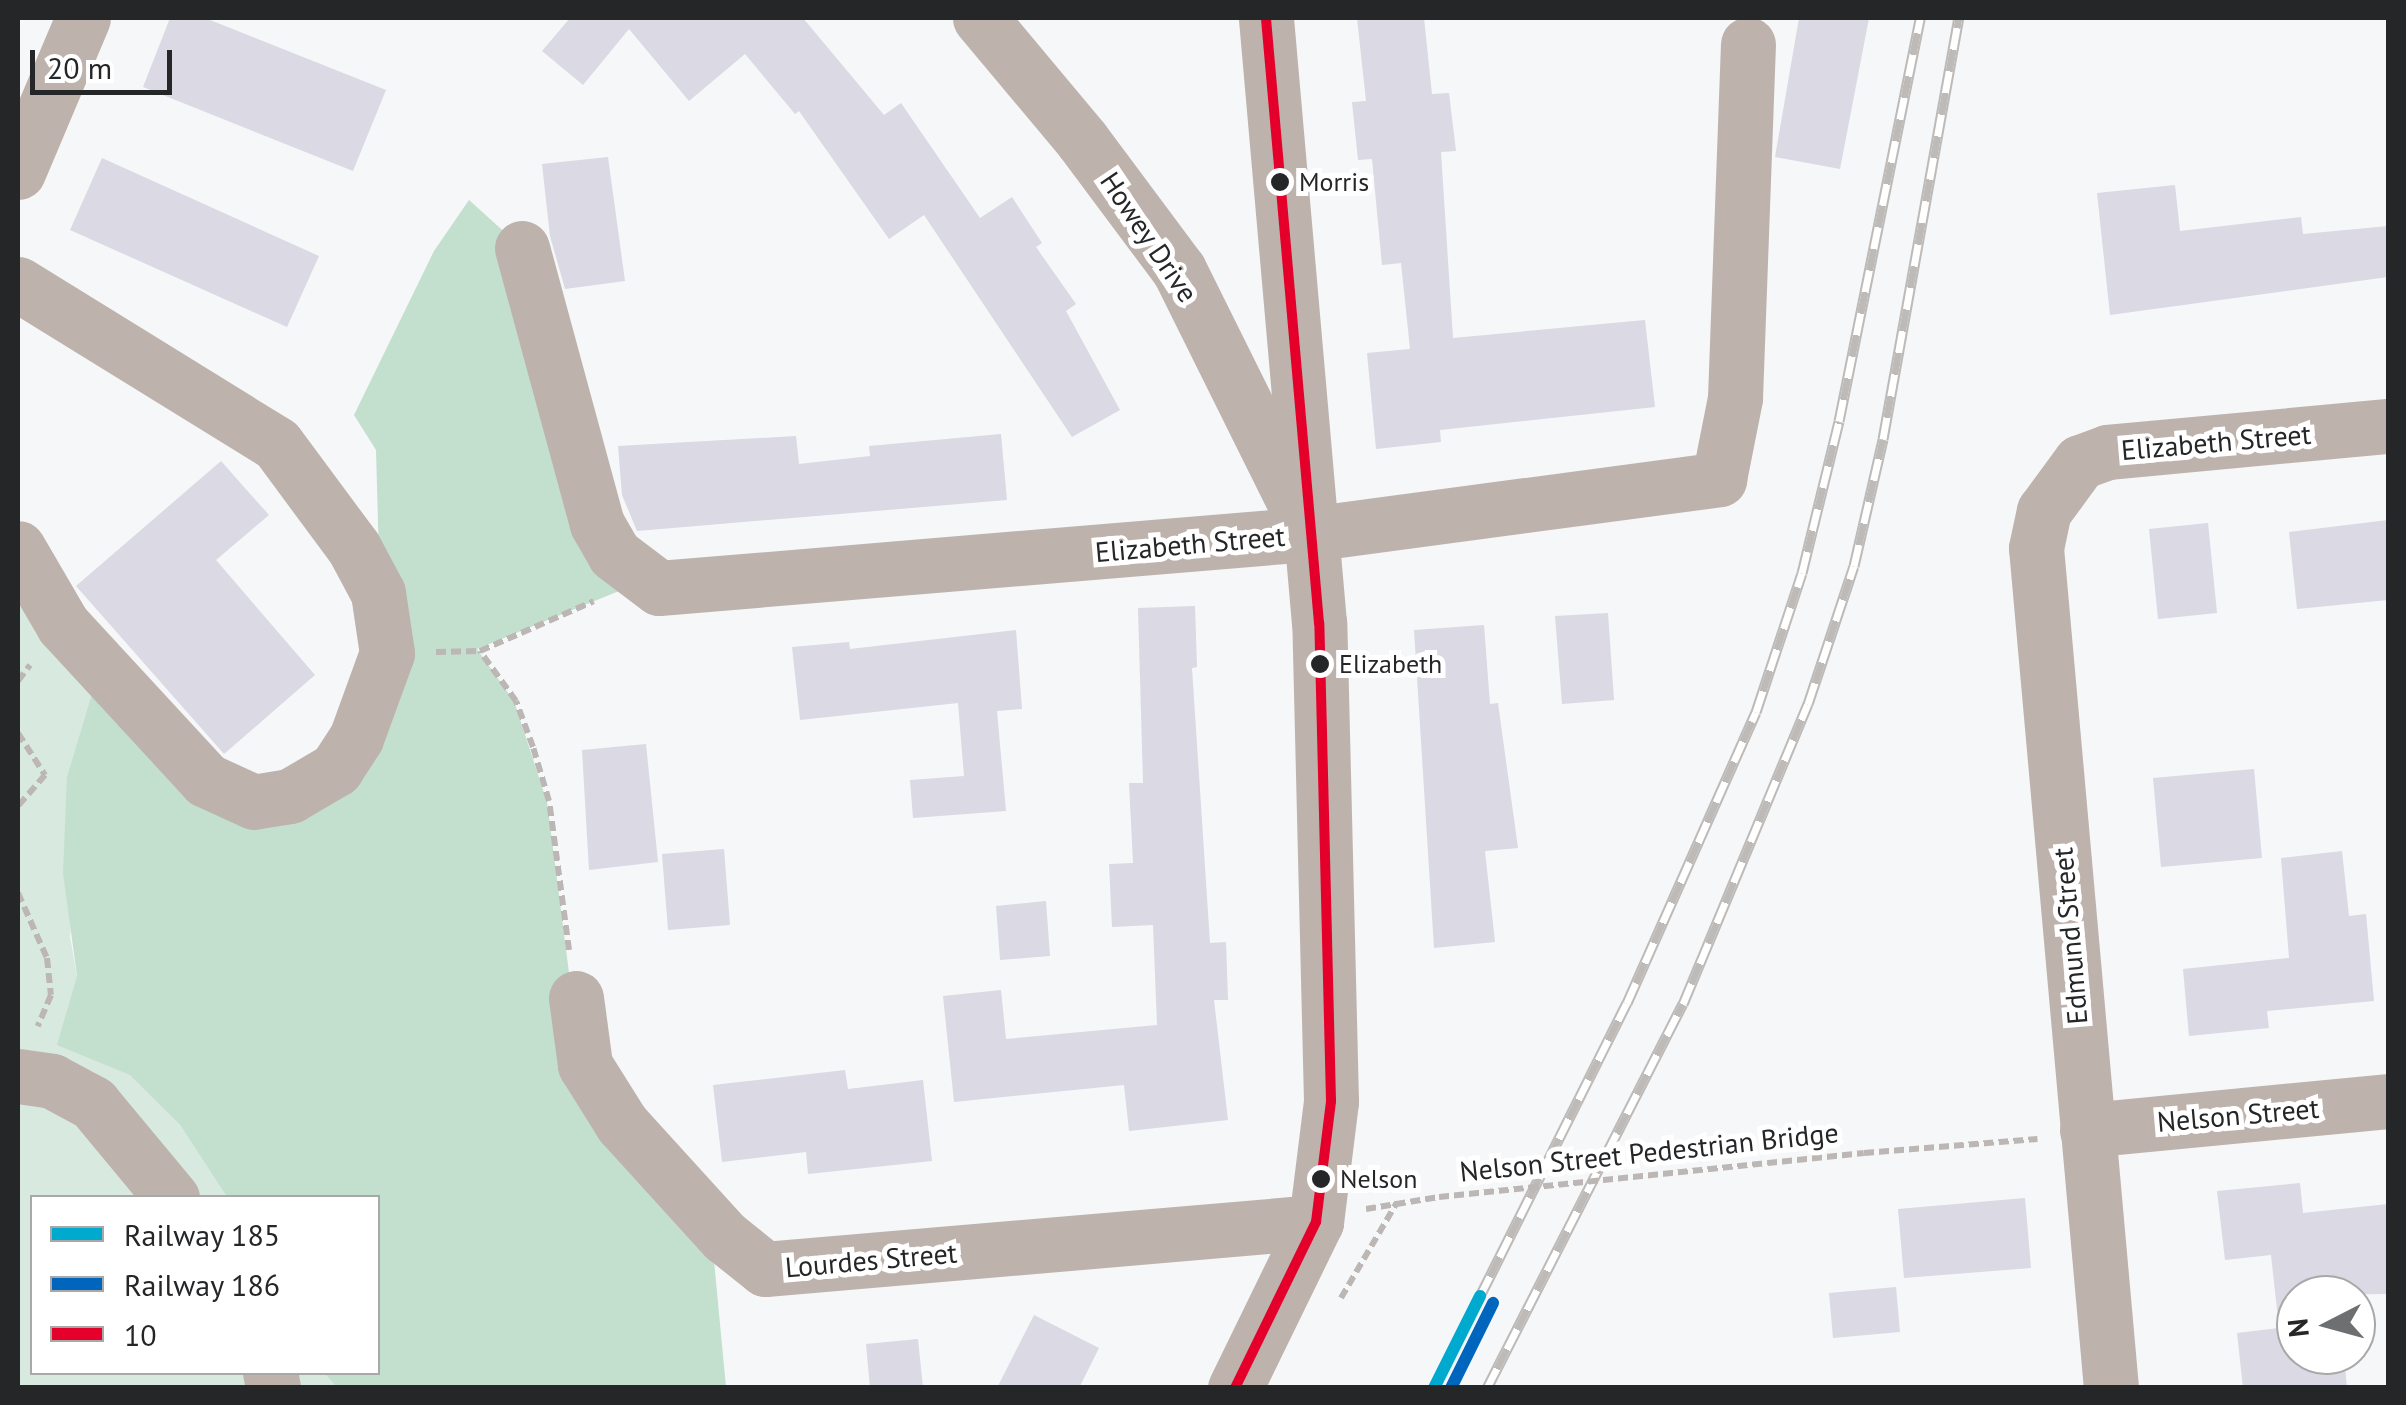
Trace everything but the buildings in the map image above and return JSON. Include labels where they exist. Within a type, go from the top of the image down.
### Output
[{"type":"street","points":[[18,172],[83,18]]},
{"type":"street","name":"Howey Drive","points":[[980,18],[1179,270],[1309,534]]},
{"type":"street","points":[[1236,1388],[1316,1222],[1332,1100],[1319,622],[1266,18]]},
{"type":"street","name":"Elizabeth Street","points":[[658,588],[1309,534],[1720,479],[1735,398],[1748,44]]},
{"type":"street","points":[[522,248],[597,524],[614,554],[658,588]]},
{"type":"street","points":[[18,284],[277,444],[354,548],[378,593],[388,653],[356,738],[336,770],[290,796],[254,802],[206,780],[62,625],[18,548]]},
{"type":"street","name":"Elizabeth Street","points":[[2058,488],[2080,462],[2107,452],[2388,426]]},
{"type":"street","name":"Edmund Street","points":[[2058,488],[2044,511],[2036,548],[2072,1133],[2111,1388]]},
{"type":"street","name":"Lourdes Street","points":[[576,998],[585,1064],[622,1124],[725,1238],[765,1268],[1316,1222]]},
{"type":"street","points":[[26,1054],[52,1081],[93,1103],[170,1195]]},
{"type":"street","name":"Nelson Street","points":[[2072,1133],[2388,1101]]},
{"type":"path","points":[[576,998],[549,802],[516,702],[480,651],[572,608],[658,588]]},
{"type":"path","points":[[18,733],[45,775],[18,806]]},
{"type":"path","points":[[18,892],[47,958],[51,995],[26,1054]]},
{"type":"path","name":"Nelson Street Pedestrian Bridge","points":[[1316,1222],[1397,1202],[1439,1197],[2072,1133]]},
{"type":"path","points":[[1354,1273],[1397,1202]]},
{"type":"green space","points":[[469,200],[520,246],[624,589],[477,649],[514,701],[547,802],[581,1066],[711,1229],[726,1387],[337,1387],[326,1375],[380,1375],[380,1195],[226,1195],[180,1125],[130,1075],[57,1045],[77,976],[63,873],[67,777],[95,684],[203,782],[339,772],[380,594],[376,450],[354,415],[434,251]]},
{"type":"green space","points":[[18,596],[95,684],[70,936],[77,977],[58,1044],[130,1074],[180,1125],[226,1195],[30,1195],[30,1375],[326,1375],[337,1387],[18,1387]]},
{"type":"railway","points":[[1480,1296],[1627,1003],[1756,712],[1802,573],[1839,421],[1920,18]]},
{"type":"railway","points":[[1487,1388],[1683,1004],[1808,704],[1854,566],[1883,439],[1959,18]]},
{"type":"rail line","name":"185","points":[[1434,1388],[1480,1296]]},
{"type":"rail line","name":"186","points":[[1451,1388],[1493,1303]]},
{"type":"transit line","name":"10","points":[[1235,1388],[1316,1222],[1331,1101],[1319,623],[1266,18]]},
{"type":"place","name":"Morris","points":[[1280,182]]},
{"type":"place","name":"Elizabeth","points":[[1320,664]]},
{"type":"place","name":"Nelson","points":[[1321,1179]]}]
